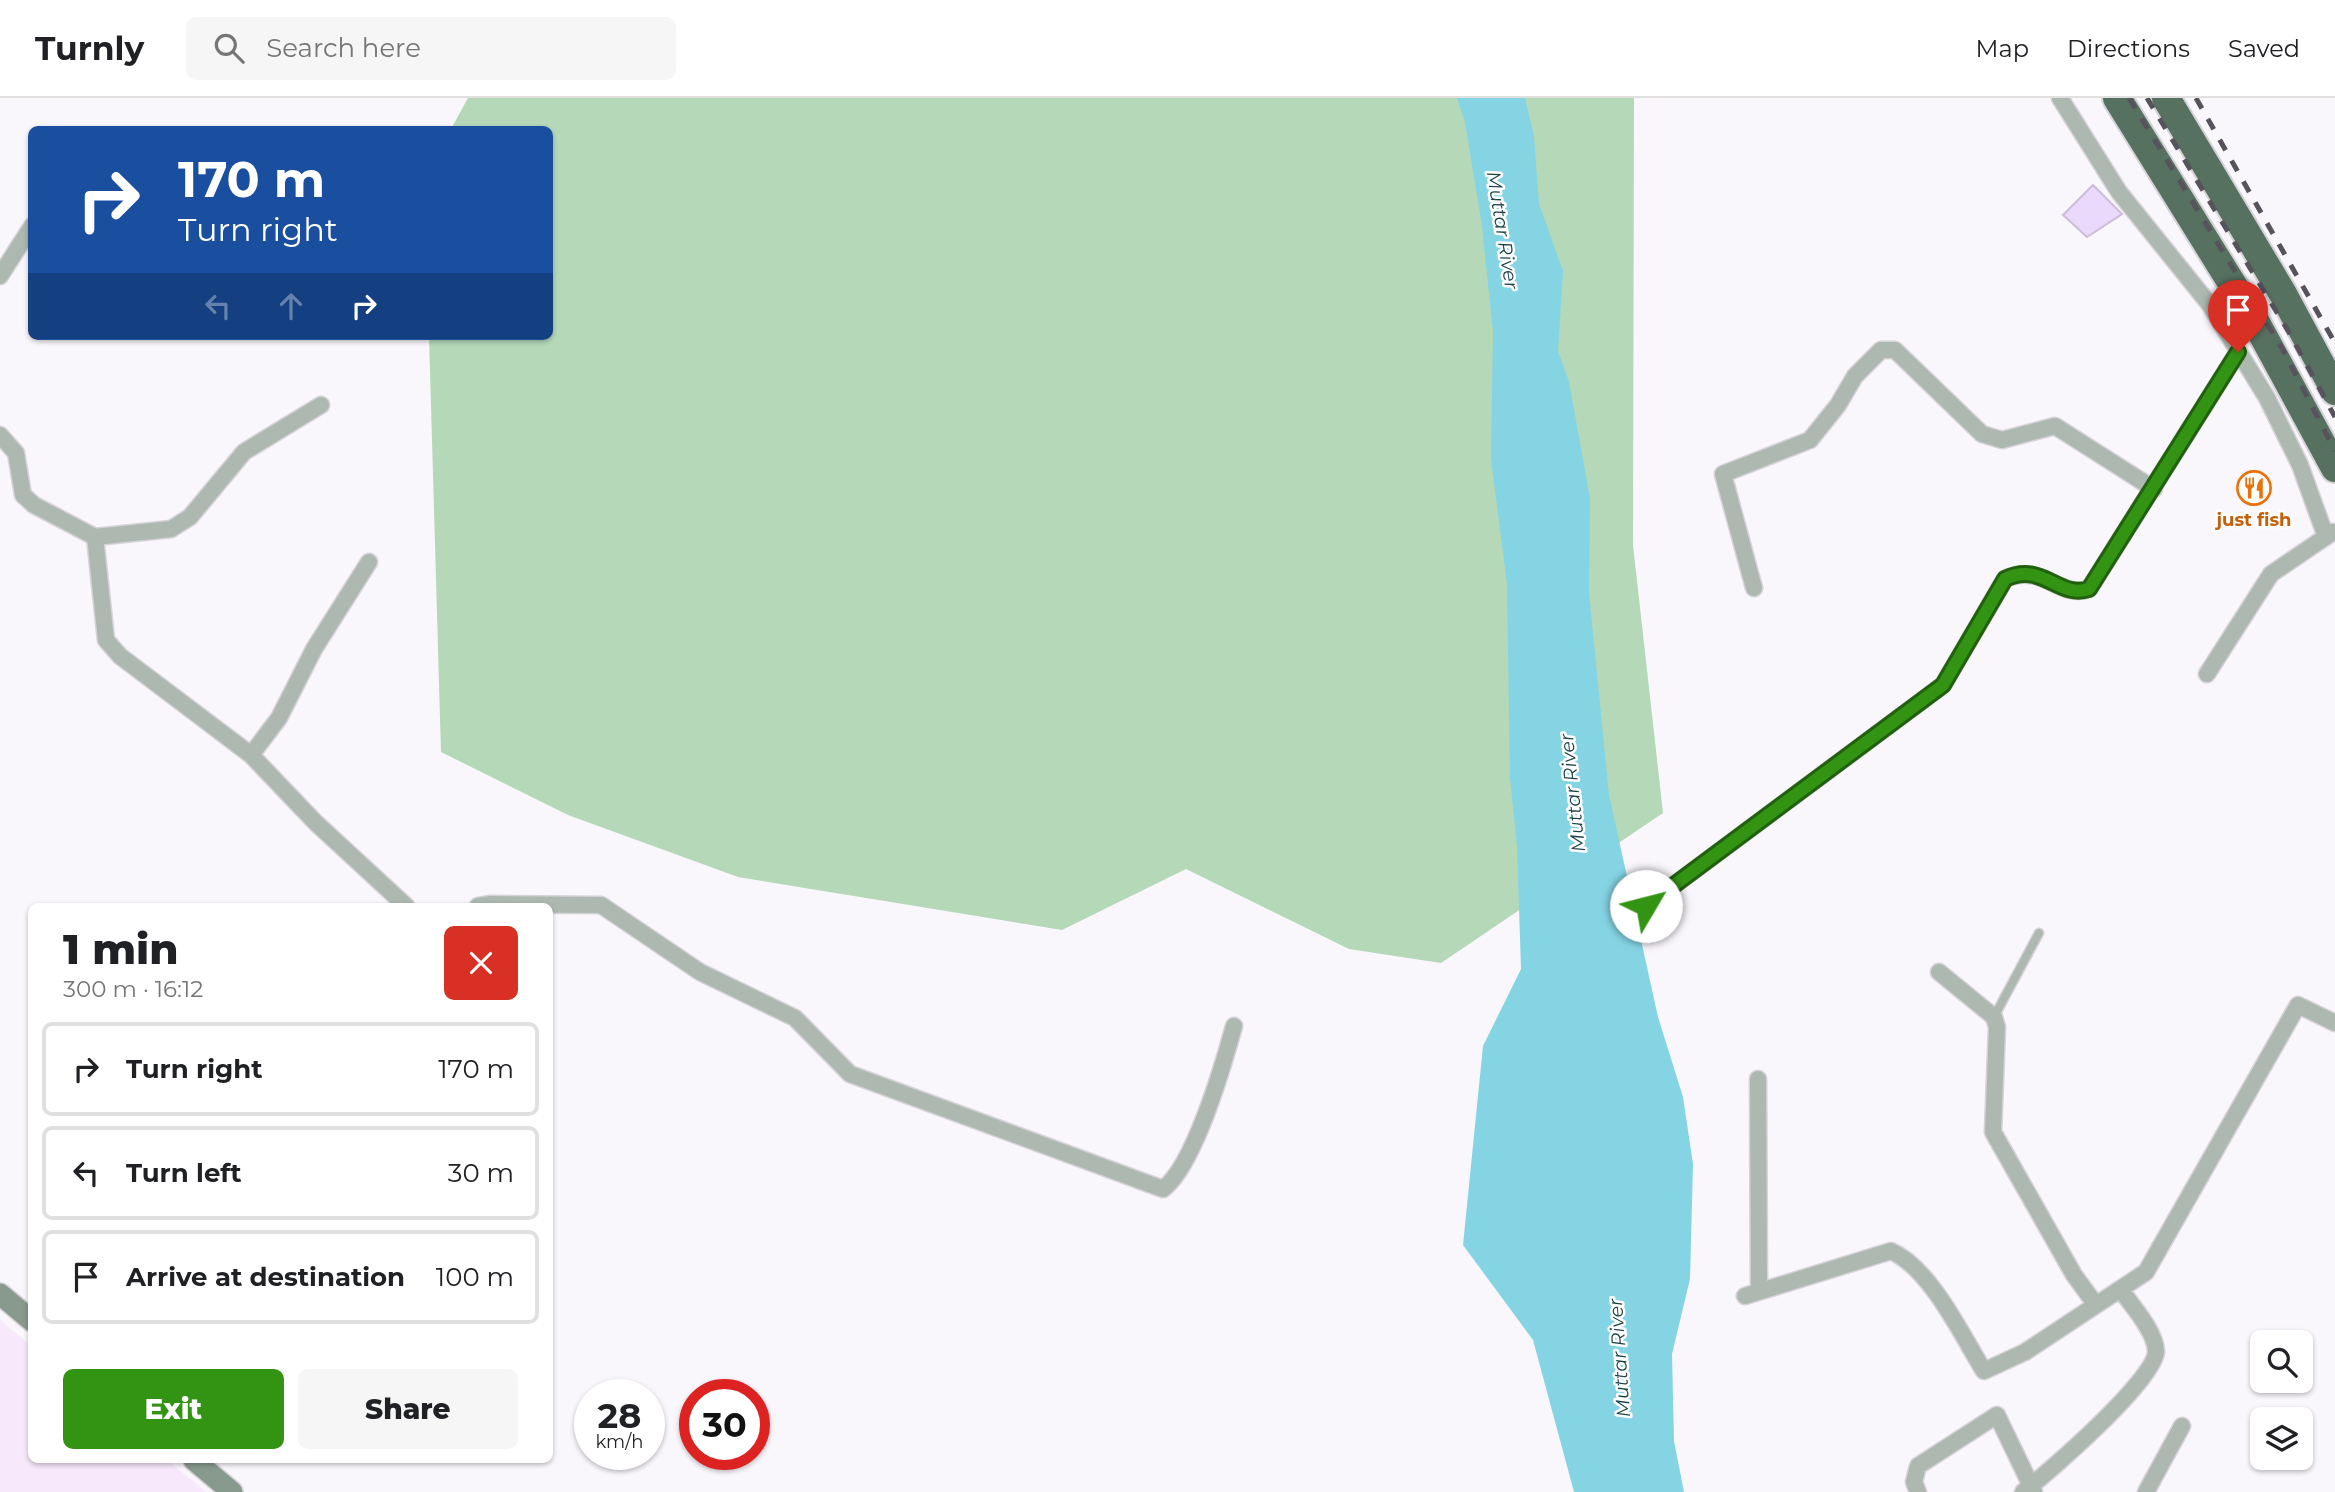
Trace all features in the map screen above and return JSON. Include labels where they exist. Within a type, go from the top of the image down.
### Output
[{"type":"highway","points":[[2117,98],[2254,319],[2335,468]]},
{"type":"highway","points":[[2166,98],[2283,294],[2335,391]]},
{"type":"main road","points":[[0,1294],[28,1318]]},
{"type":"main road","points":[[198,1463],[232,1492]]},
{"type":"street","points":[[2060,98],[2119,192],[2210,305],[2267,398],[2331,534],[2271,575],[2207,674]]},
{"type":"street","points":[[0,276],[28,232]]},
{"type":"street","points":[[1754,588],[1723,474],[1810,440],[1838,405],[1855,376],[1881,350],[1895,350],[1982,435],[2001,440],[2055,426],[2154,489]]},
{"type":"street","points":[[1646,906],[1943,685],[2005,579],[2017,573],[2034,573],[2074,590],[2089,589],[2238,352]]},
{"type":"street","points":[[0,435],[16,453],[23,495],[34,505],[95,537],[172,529],[190,517],[244,452],[321,405]]},
{"type":"street","points":[[95,537],[106,640],[120,656],[251,755],[316,823],[403,903]]},
{"type":"street","points":[[251,755],[279,718],[314,649],[369,562]]},
{"type":"street","points":[[553,905],[601,905],[700,972],[796,1018],[850,1074],[1163,1189],[1174,1181],[1187,1158],[1234,1026]]},
{"type":"street","points":[[1939,972],[1994,1017],[1997,1027],[1993,1132],[2074,1275],[2096,1306]]},
{"type":"street","points":[[1758,1079],[1752,1293],[1891,1251],[1910,1262],[1926,1279],[1984,1371],[2025,1352],[2146,1272],[2298,1005],[2335,1023]]},
{"type":"street","points":[[1918,1492],[1913,1482],[1918,1466],[1997,1415],[2029,1490],[2129,1396],[2151,1365],[2156,1353],[2153,1339],[2121,1290]]},
{"type":"street","points":[[2146,1492],[2182,1426]]},
{"type":"lane","points":[[1994,1017],[2039,933]]},
{"type":"shaded area","points":[[0,1320],[28,1343],[28,1463],[171,1463],[206,1492],[0,1492]]},
{"type":"green space","points":[[468,98],[1634,98],[1633,545],[1663,813],[1441,963],[1349,949],[1186,869],[1062,930],[738,877],[568,815],[441,752],[429,340],[553,340],[553,126],[453,126]]},
{"type":"water","name":"Muttar River","points":[[1457,98],[1525,98],[1534,136],[1539,204],[1563,271],[1558,351],[1569,382],[1590,498],[1589,593],[1609,795],[1658,1017],[1683,1097],[1693,1164],[1690,1279],[1672,1354],[1674,1441],[1684,1492],[1574,1492],[1533,1340],[1463,1245],[1483,1046],[1521,969],[1517,846],[1510,778],[1507,584],[1491,459],[1493,332],[1482,226],[1465,122]]},
{"type":"building","points":[[2093,185],[2122,214],[2087,237],[2063,215]]},
{"type":"railway","points":[[2129,98],[2283,350],[2335,451]]},
{"type":"railway","points":[[2147,98],[2290,334],[2335,417]]},
{"type":"railway","points":[[2196,98],[2335,343]]},
{"type":"place","name":"just fish","points":[[2254,488]]},
{"type":"route","points":[[1646,906],[1943,685],[2005,579],[2017,573],[2034,573],[2074,590],[2089,589],[2238,352]]}]
